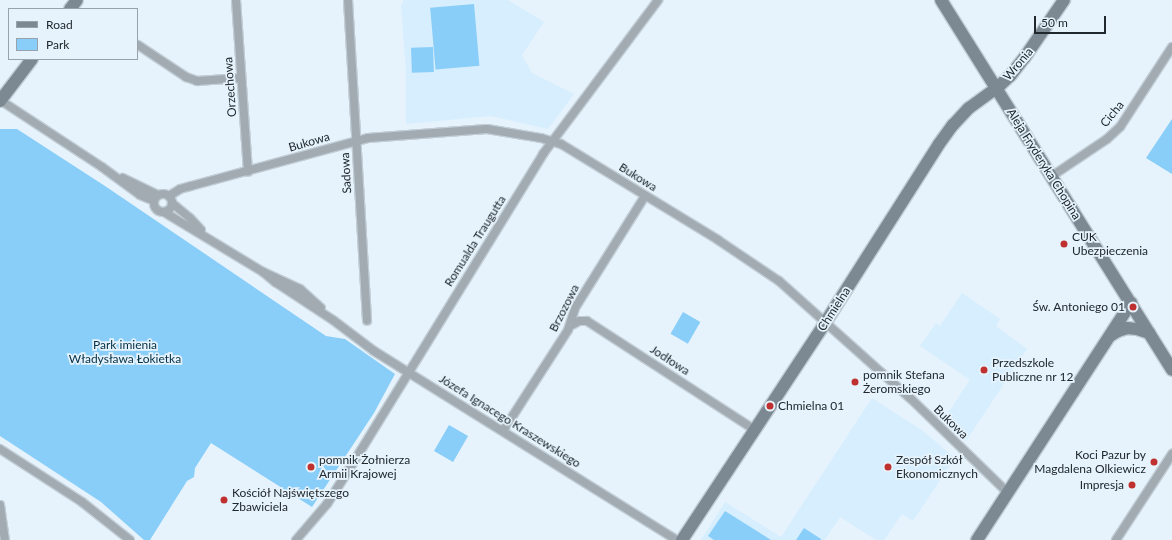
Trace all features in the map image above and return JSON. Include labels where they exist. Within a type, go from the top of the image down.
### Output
[{"type":"street","points":[[71,8],[77,0]]},
{"type":"street","name":"Orzechowa","points":[[236,0],[248,172]]},
{"type":"street","name":"Sadowa","points":[[348,0],[366,320]]},
{"type":"street","name":"Romualda Traugutta","points":[[296,540],[326,504],[551,141],[658,0]]},
{"type":"street","name":"Aleja Fryderyka Chopina","points":[[941,0],[1172,370]]},
{"type":"street","name":"Wronia","points":[[997,88],[1026,57],[1064,0]]},
{"type":"street","points":[[138,45],[186,77],[197,81],[242,78]]},
{"type":"street","name":"Cicha","points":[[1052,176],[1107,139],[1120,127],[1172,47]]},
{"type":"street","points":[[31,60],[0,100],[117,177],[140,195],[156,198],[164,194],[170,200],[170,209],[164,212],[156,209],[156,198]]},
{"type":"street","name":"Chmielna","points":[[682,540],[825,323],[945,135],[969,108],[997,88]]},
{"type":"street","name":"Bukowa","points":[[170,200],[180,189],[248,172],[368,138],[476,128],[498,130],[551,141],[571,149],[764,270],[779,281],[910,398],[1008,493]]},
{"type":"street","name":"Brzozowa","points":[[503,431],[570,326],[575,308],[645,196]]},
{"type":"street","name":"Józefa Ignacego Kraszewskiego","points":[[170,200],[206,235]]},
{"type":"street","name":"Józefa Ignacego Kraszewskiego","points":[[164,212],[206,235],[263,272],[274,282],[333,320],[362,343],[677,540]]},
{"type":"street","points":[[977,540],[1131,303]]},
{"type":"street","name":"Jodłowa","points":[[570,326],[579,321],[587,321],[755,430]]},
{"type":"street","points":[[1106,340],[1122,329],[1133,328],[1149,333]]},
{"type":"street","points":[[0,449],[82,502],[130,540]]},
{"type":"street","points":[[1116,540],[1172,454]]},
{"type":"street","points":[[0,506],[5,540]]},
{"type":"shaded area","points":[[404,0],[508,0],[544,22],[522,55],[532,73],[574,94],[548,129],[491,116],[406,124],[406,72],[401,5]]},
{"type":"shaded area","name":"Przedszkole Publiczne nr 12","points":[[962,293],[1000,319],[996,326],[1027,349],[966,441],[943,420],[970,380],[920,346],[936,323],[940,326]]},
{"type":"shaded area","name":"Zespół Szkół Ekonomicznych","points":[[872,398],[923,431],[955,458],[913,521],[902,514],[884,540],[876,540],[840,517],[825,540],[701,540],[725,502],[781,537]]},
{"type":"green space","points":[[474,4],[479,66],[436,70],[430,8]]},
{"type":"green space","points":[[433,47],[434,72],[412,73],[411,48]]},
{"type":"green space","points":[[1172,119],[1172,174],[1146,158]]},
{"type":"green space","name":"Park imienia Władysława Łokietka","points":[[0,129],[17,129],[105,186],[326,336],[345,339],[395,374],[374,413],[312,507],[211,443],[195,468],[194,477],[187,481],[150,540],[144,540],[101,502],[0,436]]},
{"type":"green space","points":[[683,312],[700,322],[688,344],[670,334]]},
{"type":"green space","points":[[449,425],[468,436],[453,462],[434,451]]},
{"type":"green space","points":[[725,511],[771,540],[714,540],[708,536]]},
{"type":"green space","points":[[804,528],[821,539],[821,540],[796,540]]},
{"type":"place","name":"CUK Ubezpieczenia","points":[[1064,244]]},
{"type":"place","name":"Św. Antoniego 01","points":[[1133,307]]},
{"type":"place","name":"Przedszkole Publiczne nr 12","points":[[984,370]]},
{"type":"place","name":"pomnik Stefana Żeromskiego","points":[[855,382]]},
{"type":"place","name":"Chmielna 01","points":[[770,406]]},
{"type":"place","name":"Koci Pazur by Magdalena Olkiewicz","points":[[1154,462]]},
{"type":"place","name":"pomnik Żołnierza Armii Krajowej","points":[[311,467]]},
{"type":"place","name":"Zespół Szkół Ekonomicznych","points":[[888,467]]},
{"type":"place","name":"Impresja","points":[[1132,485]]},
{"type":"place","name":"Kościół Najświętszego Zbawiciela","points":[[224,500]]}]
